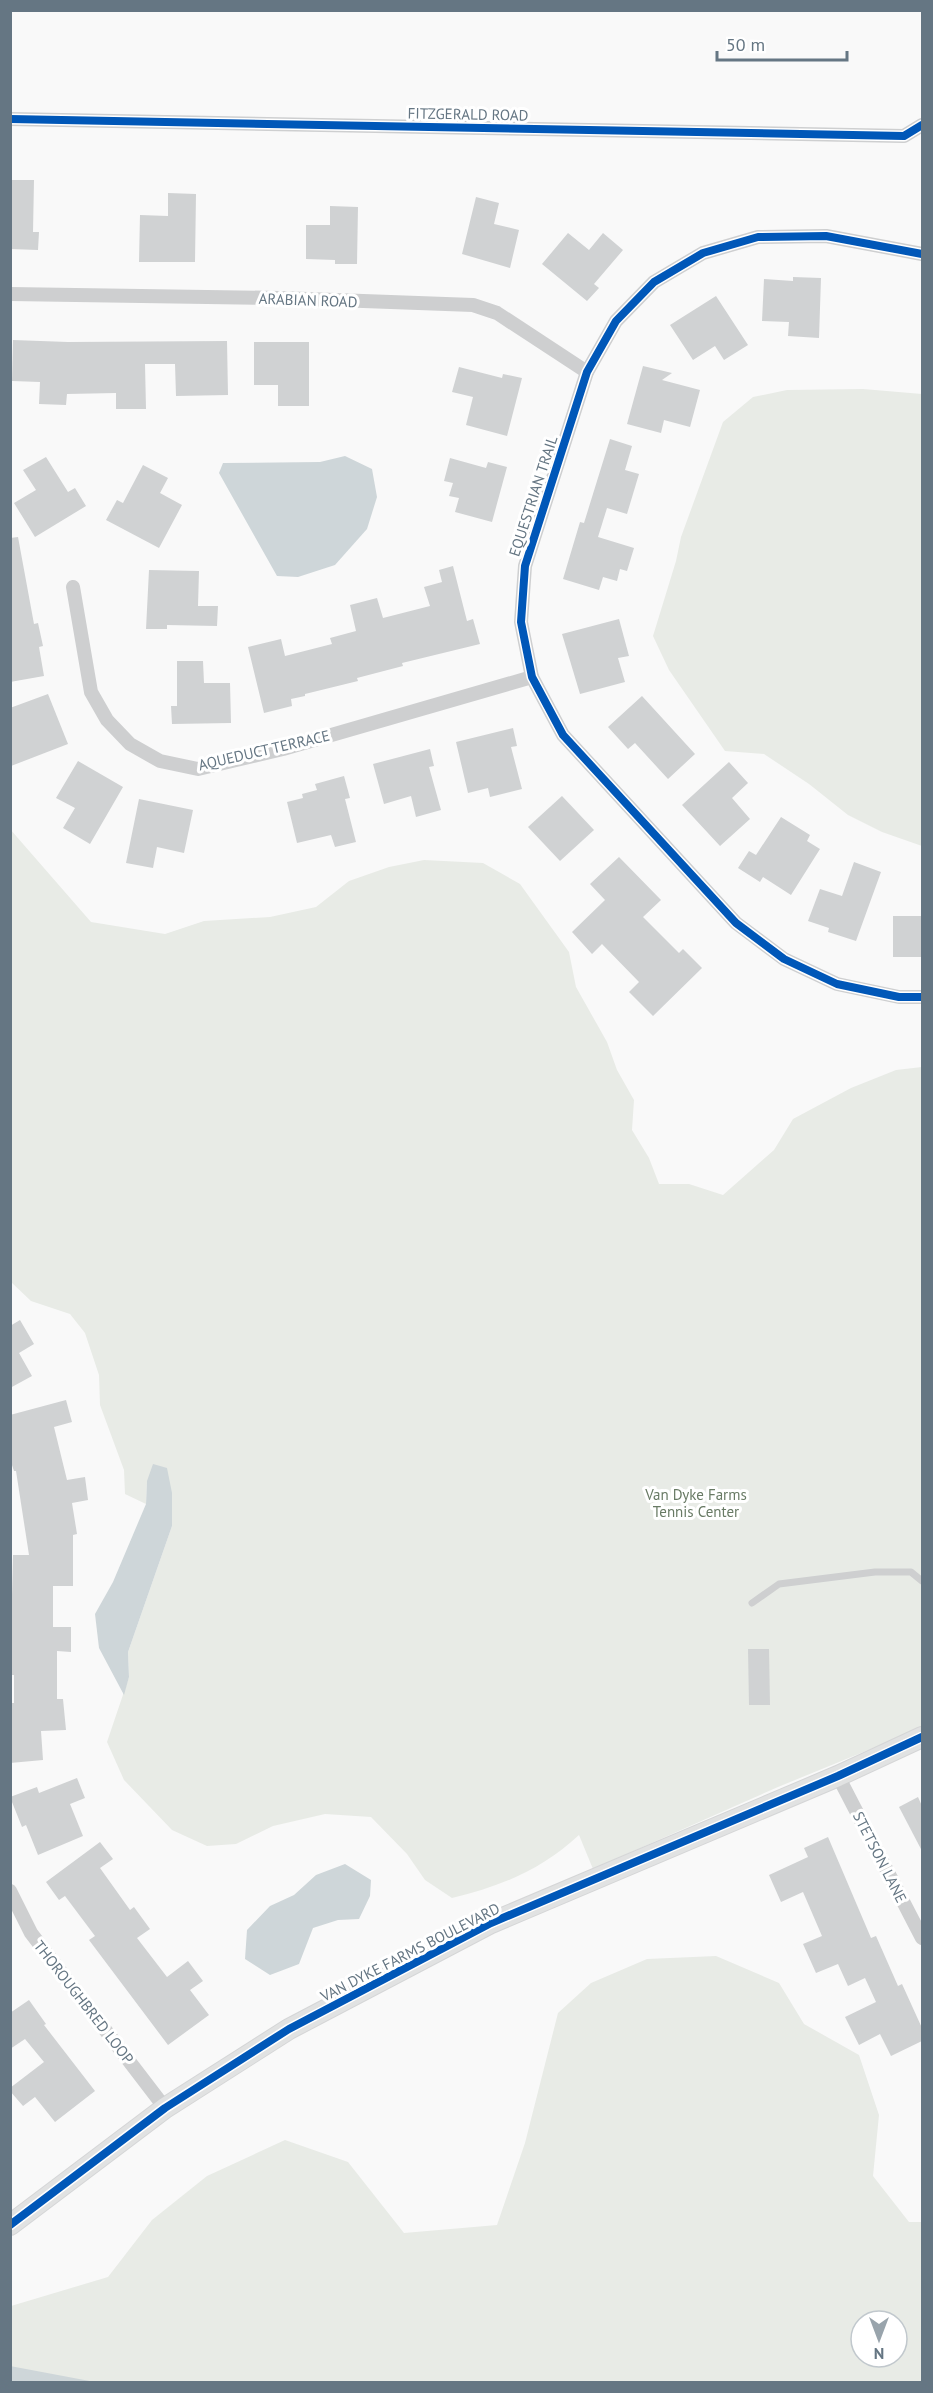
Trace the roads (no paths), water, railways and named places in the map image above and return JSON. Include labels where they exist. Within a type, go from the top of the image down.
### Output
[{"type":"street","name":"FITZGERALD ROAD","points":[[10,119],[904,136],[922,125]]},
{"type":"street","name":"EQUESTRIAN TRAIL","points":[[922,254],[826,236],[758,237],[703,253],[654,282],[616,321],[587,372],[525,566],[521,622],[532,676],[563,735],[736,923],[784,959],[837,984],[899,997],[922,997]]},
{"type":"street","name":"ARABIAN ROAD","points":[[10,294],[281,298],[473,305],[497,314],[587,372]]},
{"type":"street","name":"AQUEDUCT TERRACE","points":[[73,587],[92,692],[107,720],[130,744],[160,761],[198,769],[283,749],[532,676]]},
{"type":"street","name":"VAN DYKE FARMS BOULEVARD","points":[[10,2225],[165,2108],[289,2029],[491,1923],[838,1776],[922,1737]]},
{"type":"street","name":"STETSON LANE","points":[[838,1776],[922,1938]]},
{"type":"street","name":"THOROUGHBRED LOOP","points":[[10,1891],[31,1933],[165,2108]]},
{"type":"lane","points":[[752,1603],[779,1584],[875,1572],[911,1572],[922,1581]]},
{"type":"park label","name":"Van Dyke Farms Tennis Center","points":[[696,1502]]}]
